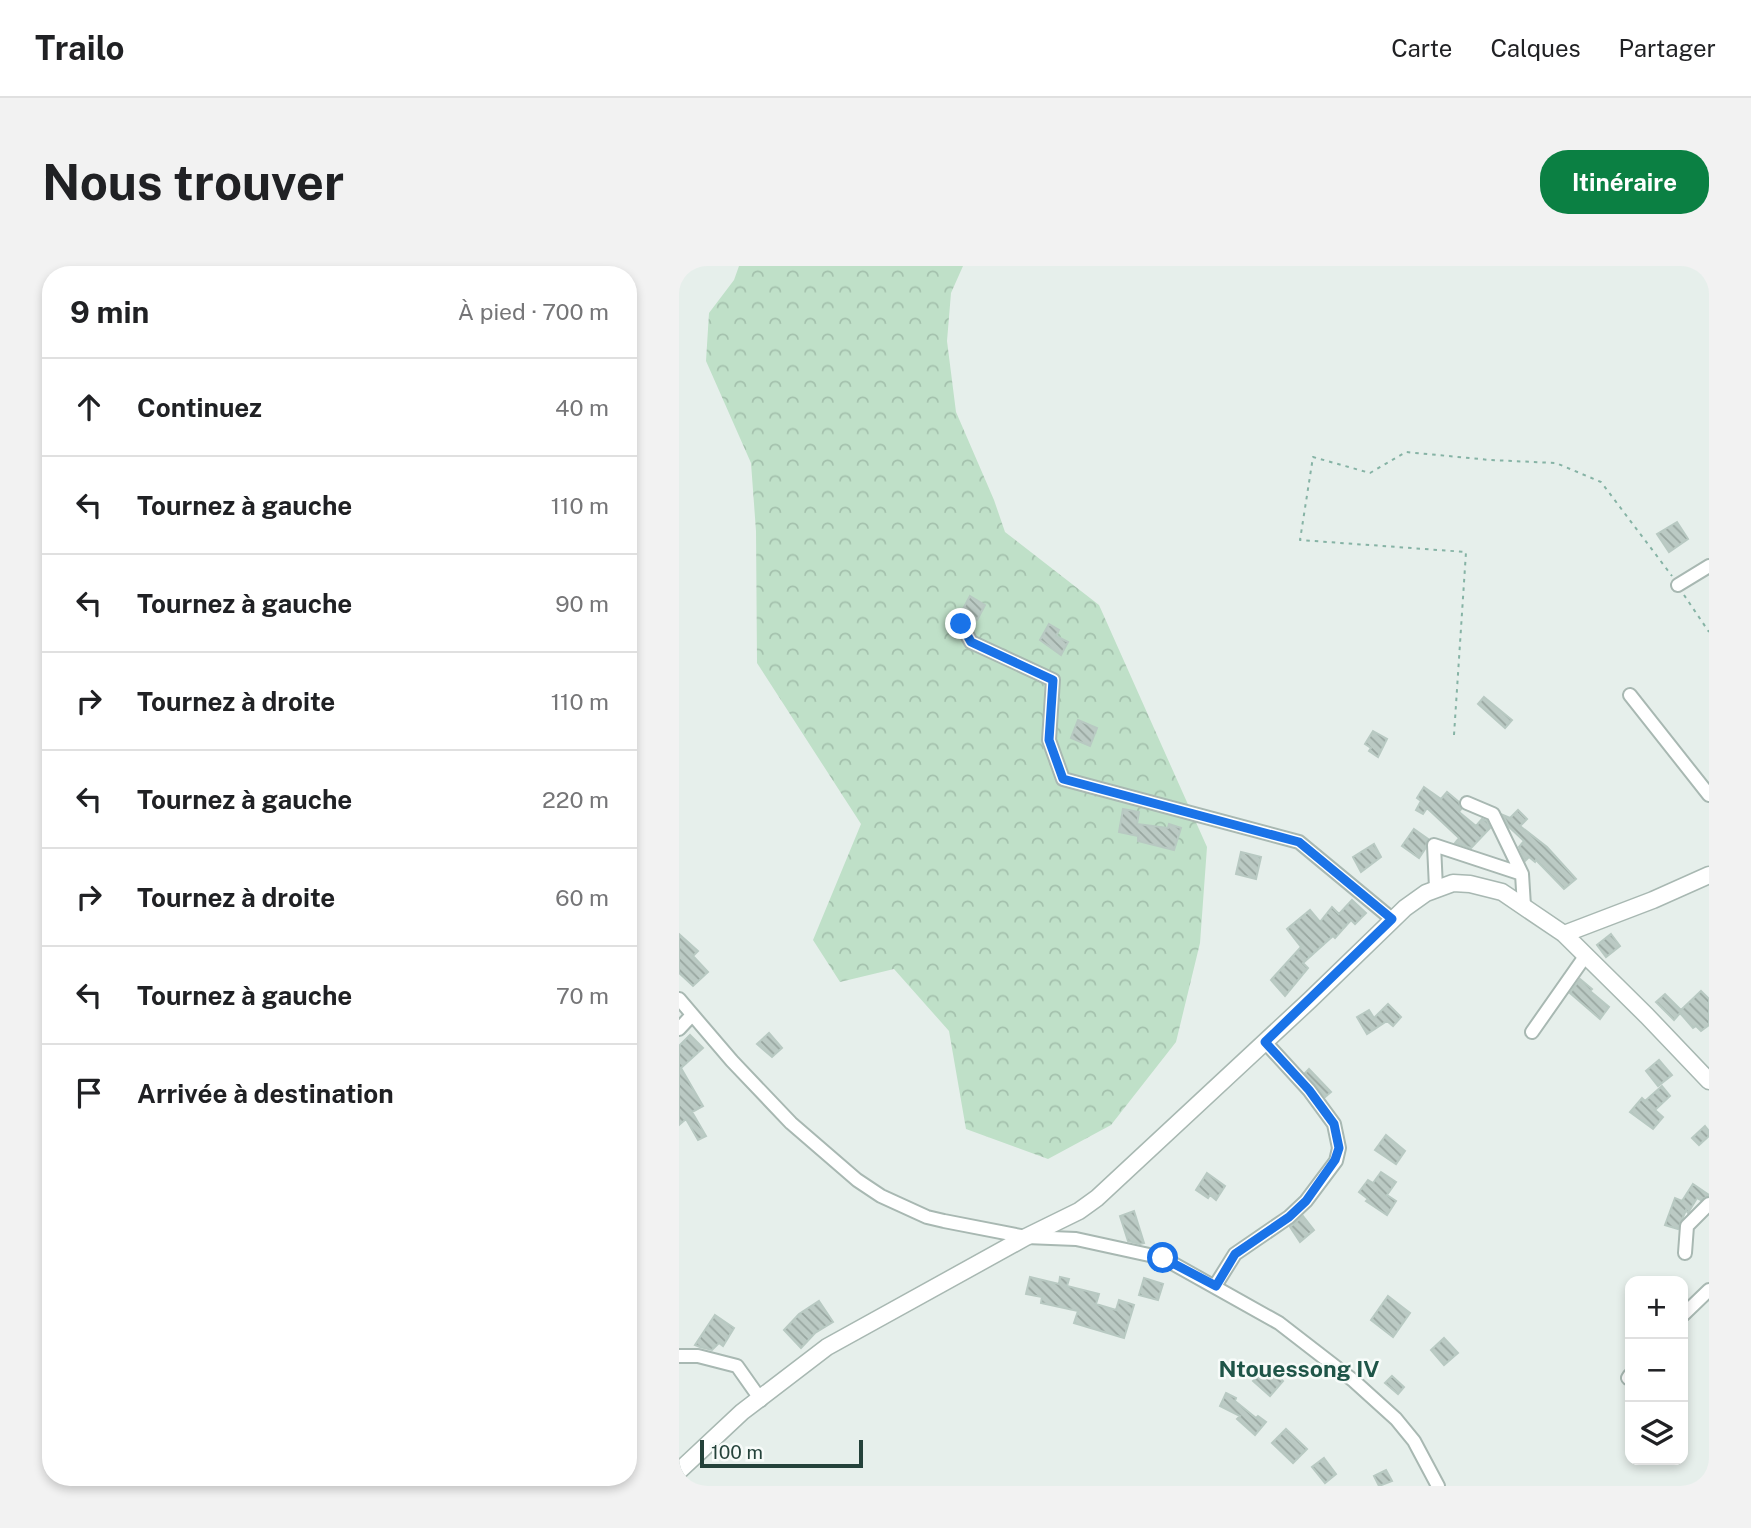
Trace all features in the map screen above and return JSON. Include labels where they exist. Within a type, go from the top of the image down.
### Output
[{"type":"street","points":[[1678,585],[1709,566]]},
{"type":"street","points":[[961,624],[971,642],[1053,680],[1049,740],[1063,779],[1299,842],[1392,919]]},
{"type":"street","points":[[1630,695],[1709,795]]},
{"type":"street","points":[[1467,803],[1493,814],[1522,874],[1524,906]]},
{"type":"street","points":[[1436,888],[1434,845],[1522,874]]},
{"type":"street","points":[[1564,934],[1709,875]]},
{"type":"street","points":[[679,1471],[721,1430],[827,1347],[1026,1237],[1079,1211],[1097,1198],[1392,919],[1436,888],[1453,883],[1490,887],[1524,906],[1564,934],[1685,1054],[1709,1082]]},
{"type":"street","points":[[1532,1032],[1586,955]]},
{"type":"street","points":[[679,999],[732,1061],[792,1123],[857,1180],[881,1196],[926,1217],[1026,1237],[1076,1239],[1163,1258],[1279,1323],[1354,1381],[1396,1419],[1415,1441],[1438,1486]]},
{"type":"street","points":[[679,1028],[692,1015]]},
{"type":"street","points":[[1216,1286],[1235,1254],[1289,1217],[1306,1201],[1335,1160],[1339,1148],[1334,1124],[1309,1090],[1265,1042]]},
{"type":"street","points":[[1685,1253],[1687,1226],[1709,1204]]},
{"type":"street","points":[[1688,1310],[1709,1290]]},
{"type":"street","points":[[679,1356],[698,1356],[737,1366],[760,1399]]},
{"type":"path","points":[[1454,735],[1466,552],[1300,540],[1313,457],[1370,473],[1406,452],[1556,463],[1601,482],[1669,570],[1709,632]]},
{"type":"green space","points":[[739,266],[963,266],[951,293],[947,341],[956,412],[1005,532],[1099,605],[1207,847],[1200,943],[1176,1042],[1111,1125],[1048,1159],[966,1129],[949,1031],[894,969],[840,982],[813,940],[861,824],[757,663],[756,531],[751,463],[706,361],[709,313],[734,280]]},
{"type":"building","points":[[1677,522],[1688,539],[1669,552],[1657,534]]},
{"type":"building","points":[[970,596],[985,605],[977,620],[962,611]]},
{"type":"building","points":[[1049,624],[1059,630],[1056,636],[1068,642],[1061,655],[1040,640]]},
{"type":"building","points":[[1484,697],[1512,720],[1505,728],[1478,704]]},
{"type":"building","points":[[1078,720],[1097,728],[1090,746],[1071,738]]},
{"type":"building","points":[[1373,731],[1387,739],[1378,757],[1369,751],[1371,748],[1365,744]]},
{"type":"building","points":[[1424,787],[1441,799],[1447,792],[1459,802],[1459,812],[1476,826],[1482,819],[1487,821],[1490,828],[1471,848],[1455,843],[1459,838],[1427,808],[1423,814],[1416,810],[1421,801],[1417,798]]},
{"type":"building","points":[[1123,809],[1139,812],[1137,824],[1168,828],[1169,824],[1181,828],[1174,850],[1138,841],[1138,836],[1119,832]]},
{"type":"building","points":[[1518,810],[1527,819],[1520,826],[1547,847],[1576,879],[1564,889],[1536,860],[1535,862],[1529,857],[1525,861],[1519,847],[1524,841],[1509,827],[1503,815],[1510,818]]},
{"type":"building","points":[[1414,829],[1428,839],[1419,858],[1402,846]]},
{"type":"building","points":[[1374,844],[1381,857],[1361,872],[1353,857]]},
{"type":"building","points":[[1241,852],[1261,857],[1256,879],[1236,874]]},
{"type":"building","points":[[1352,900],[1366,913],[1355,924],[1351,920],[1335,938],[1333,936],[1303,963],[1308,968],[1285,996],[1271,980],[1301,947],[1287,929],[1310,910],[1320,922],[1332,907],[1339,914]]},
{"type":"building","points":[[679,934],[698,951],[693,956],[708,972],[693,986],[679,973]]},
{"type":"building","points":[[1611,934],[1620,946],[1606,957],[1597,945]]},
{"type":"building","points":[[1580,979],[1609,1007],[1600,1019],[1570,993]]},
{"type":"building","points":[[1701,991],[1709,999],[1709,1025],[1701,1031],[1696,1026],[1693,1028],[1680,1013],[1674,1020],[1656,1002],[1665,994],[1681,1010]]},
{"type":"building","points":[[1388,1004],[1401,1017],[1393,1026],[1387,1021],[1367,1034],[1357,1017],[1369,1010],[1374,1018]]},
{"type":"building","points":[[769,1033],[782,1048],[772,1057],[757,1044]]},
{"type":"building","points":[[690,1035],[703,1048],[681,1068],[703,1106],[692,1112],[706,1136],[698,1140],[686,1119],[679,1125],[679,1046]]},
{"type":"building","points":[[1659,1060],[1672,1075],[1658,1086],[1646,1071]]},
{"type":"building","points":[[1309,1069],[1331,1092],[1325,1097],[1305,1073]]},
{"type":"building","points":[[1662,1086],[1670,1096],[1655,1110],[1663,1117],[1653,1129],[1630,1112],[1642,1098],[1645,1101]]},
{"type":"building","points":[[1705,1126],[1709,1136],[1699,1145],[1692,1138]]},
{"type":"building","points":[[1386,1135],[1405,1151],[1396,1164],[1375,1150]]},
{"type":"building","points":[[1381,1172],[1396,1182],[1387,1195],[1396,1201],[1387,1215],[1366,1201],[1368,1199],[1359,1192],[1368,1180],[1373,1183]]},
{"type":"building","points":[[1207,1173],[1225,1186],[1216,1200],[1196,1190]]},
{"type":"building","points":[[1693,1184],[1709,1195],[1701,1200],[1697,1198],[1688,1213],[1686,1210],[1678,1229],[1665,1225],[1675,1198],[1682,1201]]},
{"type":"building","points":[[1134,1211],[1144,1243],[1140,1244],[1128,1241],[1120,1216]]},
{"type":"building","points":[[1303,1216],[1314,1230],[1300,1242],[1290,1227]]},
{"type":"building","points":[[1030,1277],[1059,1284],[1060,1277],[1069,1279],[1067,1286],[1099,1294],[1096,1304],[1116,1310],[1119,1300],[1134,1305],[1124,1338],[1074,1323],[1078,1311],[1041,1303],[1042,1297],[1026,1294]]},
{"type":"building","points":[[1144,1278],[1163,1284],[1158,1300],[1139,1295]]},
{"type":"building","points":[[1388,1296],[1410,1313],[1393,1337],[1371,1320]]},
{"type":"building","points":[[819,1301],[833,1322],[815,1333],[801,1348],[784,1330],[799,1314]]},
{"type":"building","points":[[715,1315],[734,1328],[723,1346],[719,1343],[712,1350],[695,1345]]},
{"type":"building","points":[[1444,1338],[1458,1353],[1444,1365],[1431,1350]]},
{"type":"building","points":[[1267,1366],[1283,1381],[1270,1396],[1253,1381]]},
{"type":"building","points":[[1392,1376],[1404,1387],[1398,1394],[1385,1383]]},
{"type":"building","points":[[1226,1393],[1236,1398],[1235,1401],[1256,1418],[1258,1416],[1266,1422],[1255,1435],[1237,1419],[1240,1416],[1220,1406]]},
{"type":"building","points":[[1286,1429],[1307,1449],[1293,1463],[1272,1443]]},
{"type":"building","points":[[1324,1458],[1336,1474],[1325,1483],[1312,1467]]},
{"type":"building","points":[[1386,1470],[1392,1481],[1379,1486],[1374,1476]]},
{"type":"district","name":"Ntouessong IV","points":[[1299,1368]]},
{"type":"route","points":[[961,624],[971,642],[1053,680],[1049,740],[1063,779],[1299,842],[1392,919],[1265,1042],[1309,1090],[1334,1124],[1339,1148],[1335,1160],[1306,1201],[1289,1217],[1235,1254],[1216,1286],[1163,1258]]}]
